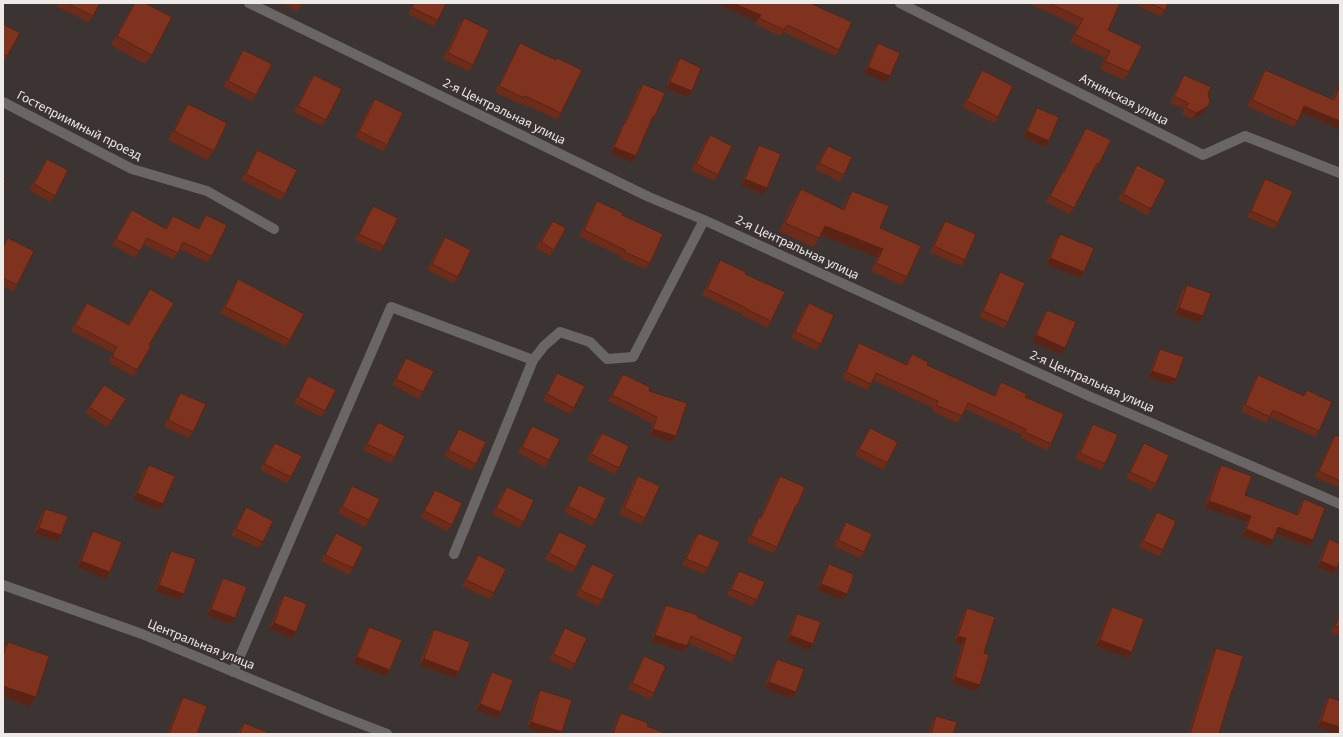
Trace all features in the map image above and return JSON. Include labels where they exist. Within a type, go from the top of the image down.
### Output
[{"type":"street","name":"2-я Центральная улица","points":[[249,3],[649,197],[704,220],[1091,397],[1340,504]]},
{"type":"street","name":"Атнинская улица","points":[[900,3],[1203,155],[1245,136],[1340,173]]},
{"type":"street","name":"Гостеприимный проезд","points":[[3,102],[132,169],[207,191],[274,229]]},
{"type":"street","points":[[454,554],[533,360],[544,346],[560,332],[590,342],[607,359],[633,357],[704,220]]},
{"type":"street","points":[[233,672],[391,308],[533,360]]},
{"type":"street","name":"Центральная улица","points":[[3,585],[142,634],[387,734]]},
{"type":"building","points":[[67,3],[100,3],[93,16]]},
{"type":"building","points":[[135,3],[145,3],[172,17],[152,55],[117,36]]},
{"type":"building","points":[[414,3],[446,3],[438,20],[412,8]]},
{"type":"building","points":[[733,3],[810,3],[852,22],[839,50],[787,25],[784,30],[759,18],[761,15]]},
{"type":"building","points":[[1049,3],[1120,3],[1108,30],[1142,46],[1129,72],[1105,61],[1110,51],[1075,34],[1083,19]]},
{"type":"building","points":[[1149,3],[1168,3],[1165,10]]},
{"type":"building","points":[[464,18],[489,30],[473,65],[448,53]]},
{"type":"building","points":[[3,24],[20,33],[7,56],[3,54]]},
{"type":"building","points":[[520,43],[556,60],[557,58],[582,70],[561,113],[525,96],[524,98],[499,86]]},
{"type":"building","points":[[878,43],[900,53],[890,76],[868,67]]},
{"type":"building","points":[[243,50],[272,64],[256,95],[228,81]]},
{"type":"building","points":[[680,58],[701,68],[692,91],[670,82]]},
{"type":"building","points":[[982,70],[1013,86],[998,117],[967,101]]},
{"type":"building","points":[[1265,70],[1334,100],[1340,85],[1340,121],[1304,106],[1298,121],[1252,100]]},
{"type":"building","points":[[314,75],[342,89],[326,120],[298,106]]},
{"type":"building","points":[[1184,75],[1211,87],[1208,93],[1210,102],[1207,107],[1196,113],[1186,108],[1188,103],[1174,96]]},
{"type":"building","points":[[643,84],[665,93],[655,116],[653,116],[636,156],[614,147]]},
{"type":"building","points":[[375,99],[403,113],[387,145],[359,131]]},
{"type":"building","points":[[188,104],[227,123],[214,151],[174,131]]},
{"type":"building","points":[[1037,108],[1059,117],[1049,141],[1027,131]]},
{"type":"building","points":[[1086,128],[1111,140],[1099,164],[1097,163],[1074,208],[1050,196]]},
{"type":"building","points":[[710,135],[732,146],[718,175],[696,164]]},
{"type":"building","points":[[759,145],[781,154],[767,188],[745,179]]},
{"type":"building","points":[[828,146],[852,157],[844,175],[819,163]]},
{"type":"building","points":[[257,150],[297,170],[285,194],[246,174]]},
{"type":"building","points":[[47,159],[68,170],[55,196],[34,184]]},
{"type":"building","points":[[1137,165],[1166,180],[1151,209],[1123,194]]},
{"type":"building","points":[[3,179],[6,180],[3,186]]},
{"type":"building","points":[[1265,179],[1293,191],[1278,223],[1251,211]]},
{"type":"building","points":[[801,189],[844,210],[852,191],[889,206],[880,228],[921,246],[907,277],[876,263],[883,249],[825,226],[819,238],[785,223]]},
{"type":"building","points":[[597,201],[623,213],[622,215],[663,234],[650,263],[624,252],[625,250],[584,230]]},
{"type":"building","points":[[373,206],[398,218],[384,246],[359,234]]},
{"type":"building","points":[[132,210],[166,229],[173,216],[199,229],[206,215],[227,225],[212,256],[183,242],[178,253],[147,238],[140,251],[116,239]]},
{"type":"building","points":[[553,221],[566,228],[554,250],[541,242]]},
{"type":"building","points":[[945,221],[976,234],[965,260],[934,246]]},
{"type":"building","points":[[1060,234],[1094,248],[1084,272],[1050,258]]},
{"type":"building","points":[[445,237],[471,250],[458,277],[432,264]]},
{"type":"building","points":[[8,238],[34,251],[17,285],[3,278],[3,248]]},
{"type":"building","points":[[720,260],[746,272],[745,274],[785,292],[771,321],[707,289]]},
{"type":"building","points":[[1000,272],[1025,283],[1008,322],[983,311]]},
{"type":"building","points":[[238,279],[304,314],[290,340],[225,307]]},
{"type":"building","points":[[1187,285],[1211,293],[1203,316],[1179,308]]},
{"type":"building","points":[[150,289],[174,303],[149,345],[151,346],[137,370],[112,356],[117,347],[75,325],[87,303],[129,325]]},
{"type":"building","points":[[809,303],[834,315],[821,344],[795,332]]},
{"type":"building","points":[[1047,310],[1076,322],[1065,348],[1036,335]]},
{"type":"building","points":[[859,343],[907,365],[912,354],[928,362],[927,365],[995,396],[1001,382],[1027,394],[1025,397],[1064,414],[1051,444],[1025,432],[1026,429],[968,403],[962,416],[936,405],[938,401],[876,373],[871,384],[846,372]]},
{"type":"building","points":[[1160,349],[1184,357],[1176,379],[1152,371]]},
{"type":"building","points":[[406,358],[434,371],[423,392],[396,379]]},
{"type":"building","points":[[557,373],[585,386],[574,408],[547,394]]},
{"type":"building","points":[[623,374],[650,387],[649,391],[687,403],[676,436],[653,429],[657,417],[612,395]]},
{"type":"building","points":[[1258,375],[1304,396],[1307,390],[1332,402],[1319,431],[1273,410],[1270,417],[1245,405]]},
{"type":"building","points":[[308,376],[336,390],[325,411],[298,397]]},
{"type":"building","points":[[104,385],[126,399],[111,421],[89,407]]},
{"type":"building","points":[[180,393],[206,404],[193,432],[168,420]]},
{"type":"building","points":[[378,422],[405,436],[395,457],[367,444]]},
{"type":"building","points":[[1093,424],[1118,435],[1105,464],[1080,453]]},
{"type":"building","points":[[532,426],[560,439],[549,460],[522,447]]},
{"type":"building","points":[[870,428],[898,442],[887,463],[859,449]]},
{"type":"building","points":[[459,429],[486,442],[476,464],[448,450]]},
{"type":"building","points":[[602,433],[629,446],[619,468],[591,454]]},
{"type":"building","points":[[1335,435],[1340,437],[1340,481],[1319,471]]},
{"type":"building","points":[[275,443],[302,456],[291,477],[264,464]]},
{"type":"building","points":[[1144,443],[1169,455],[1156,484],[1130,472]]},
{"type":"building","points":[[149,465],[175,476],[163,504],[137,493]]},
{"type":"building","points":[[1221,465],[1252,476],[1245,495],[1298,515],[1304,499],[1325,508],[1313,540],[1278,527],[1273,540],[1246,529],[1251,516],[1209,501]]},
{"type":"building","points":[[638,476],[660,486],[645,518],[624,508]]},
{"type":"building","points":[[780,476],[805,487],[777,547],[751,536]]},
{"type":"building","points":[[579,485],[606,498],[596,520],[568,506]]},
{"type":"building","points":[[352,486],[380,499],[369,520],[342,507]]},
{"type":"building","points":[[507,487],[534,500],[524,522],[496,508]]},
{"type":"building","points":[[435,490],[462,503],[452,525],[424,511]]},
{"type":"building","points":[[246,507],[273,521],[263,542],[236,529]]},
{"type":"building","points":[[45,509],[68,516],[61,535],[39,528]]},
{"type":"building","points":[[1157,512],[1176,521],[1163,550],[1143,541]]},
{"type":"building","points":[[846,522],[872,534],[864,552],[838,540]]},
{"type":"building","points":[[93,531],[122,542],[110,572],[81,561]]},
{"type":"building","points":[[559,532],[587,545],[576,567],[549,553]]},
{"type":"building","points":[[336,533],[363,547],[353,568],[325,555]]},
{"type":"building","points":[[698,533],[720,542],[708,568],[686,559]]},
{"type":"building","points":[[1329,539],[1340,544],[1340,560],[1337,568],[1321,561]]},
{"type":"building","points":[[171,551],[196,559],[184,594],[159,585]]},
{"type":"building","points":[[478,555],[506,569],[494,593],[466,580]]},
{"type":"building","points":[[592,564],[614,574],[602,600],[580,590]]},
{"type":"building","points":[[829,564],[853,574],[853,579],[847,594],[821,584]]},
{"type":"building","points":[[739,571],[765,582],[757,600],[731,589]]},
{"type":"building","points":[[223,578],[247,587],[235,618],[211,609]]},
{"type":"building","points":[[284,595],[307,604],[296,632],[274,623]]},
{"type":"building","points":[[666,605],[698,615],[697,617],[743,637],[735,656],[691,636],[687,646],[655,635]]},
{"type":"building","points":[[1112,607],[1144,619],[1132,652],[1100,640]]},
{"type":"building","points":[[967,608],[995,617],[984,653],[989,655],[980,685],[955,677],[966,638],[958,636]]},
{"type":"building","points":[[797,614],[821,622],[813,644],[790,635]]},
{"type":"building","points":[[1340,616],[1340,628],[1335,626]]},
{"type":"building","points":[[369,627],[402,640],[390,670],[357,657]]},
{"type":"building","points":[[565,628],[587,638],[575,664],[553,654]]},
{"type":"building","points":[[434,629],[470,642],[459,672],[424,659]]},
{"type":"building","points":[[8,642],[49,656],[36,697],[3,686],[3,656]]},
{"type":"building","points":[[1216,648],[1243,656],[1233,690],[1219,734],[1190,734]]},
{"type":"building","points":[[644,656],[666,666],[654,693],[632,683]]},
{"type":"building","points":[[777,659],[804,669],[796,692],[769,682]]},
{"type":"building","points":[[492,672],[513,680],[501,712],[480,704]]},
{"type":"building","points":[[540,690],[572,700],[562,732],[531,722]]},
{"type":"building","points":[[183,697],[207,706],[197,734],[169,734]]},
{"type":"building","points":[[1329,697],[1340,701],[1340,727],[1321,721]]},
{"type":"building","points":[[621,713],[648,723],[647,726],[667,734],[613,734]]},
{"type":"building","points":[[936,716],[957,722],[953,734],[931,734]]},
{"type":"building","points":[[244,723],[272,734],[240,734]]}]
